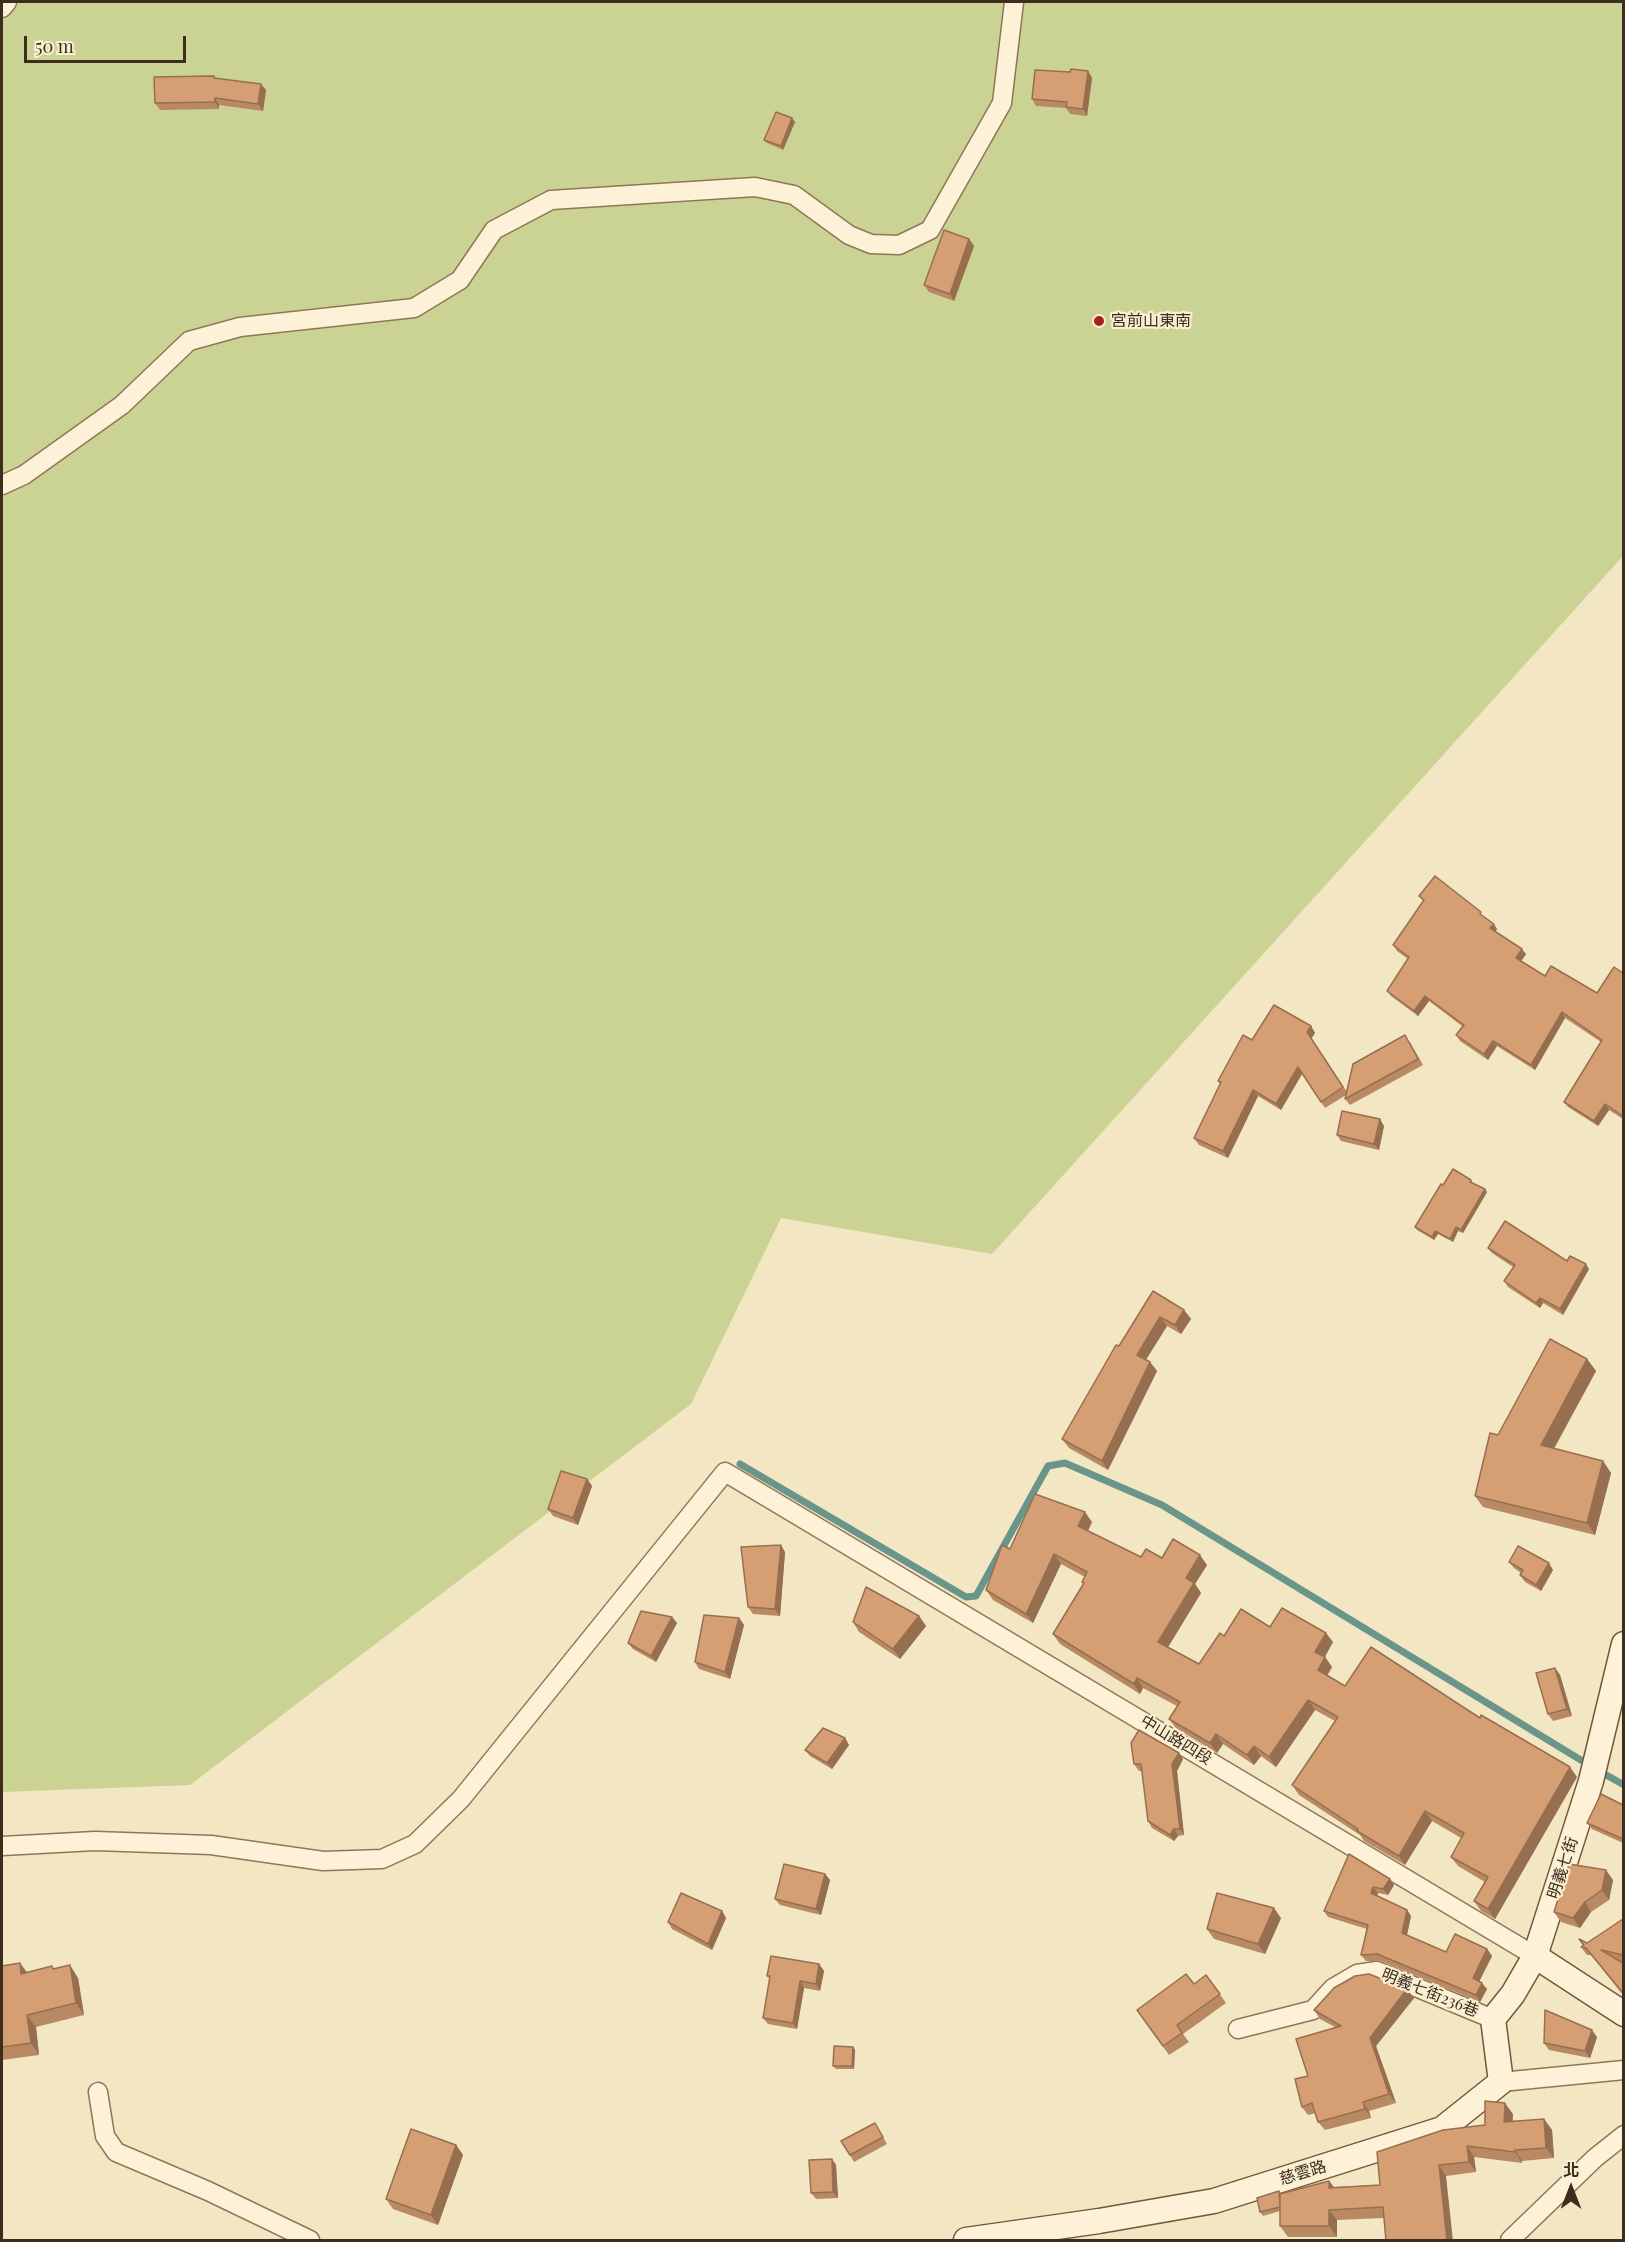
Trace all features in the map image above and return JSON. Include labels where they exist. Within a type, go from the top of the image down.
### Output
[{"type":"street","points":[[2,8],[7,2]]},
{"type":"street","points":[[2,485],[24,475],[122,405],[189,341],[240,327],[414,308],[460,280],[494,230],[550,200],[755,188],[794,195],[849,235],[871,244],[899,244],[930,230],[1002,103],[1014,2]]},
{"type":"street","name":"中山路四段","points":[[2,1846],[95,1841],[211,1845],[323,1861],[382,1859],[415,1844],[461,1799],[725,1472],[1535,1956],[1623,2014]]},
{"type":"street","name":"明義七街","points":[[1493,2019],[1513,1994],[1535,1956],[1594,1768],[1623,1644]]},
{"type":"street","name":"明義七街236巷","points":[[1238,2029],[1314,2010],[1333,1988],[1357,1974],[1377,1971],[1493,2019]]},
{"type":"street","points":[[1493,2019],[1501,2082],[1623,2070]]},
{"type":"street","name":"慈雲路","points":[[966,2241],[1214,2201],[1442,2129],[1501,2082]]},
{"type":"street","points":[[98,2092],[105,2136],[116,2152],[208,2191],[310,2241]]},
{"type":"street","points":[[1510,2241],[1595,2158],[1623,2135]]},
{"type":"green space","points":[[2,2],[1623,2],[1623,556],[992,1254],[781,1218],[691,1404],[190,1785],[2,1792]]},
{"type":"building","points":[[1071,69],[1088,71],[1083,109],[1066,107],[1067,102],[1032,99],[1035,70],[1070,72]]},
{"type":"building","points":[[214,76],[214,78],[261,84],[258,104],[215,98],[215,102],[155,103],[154,77]]},
{"type":"building","points":[[776,112],[792,118],[781,146],[764,140]]},
{"type":"building","points":[[944,230],[969,239],[950,294],[924,285]]},
{"type":"building","points":[[1435,876],[1494,924],[1490,928],[1522,949],[1516,958],[1545,976],[1551,966],[1597,993],[1614,967],[1623,973],[1623,1116],[1605,1104],[1594,1121],[1564,1102],[1602,1040],[1562,1012],[1531,1065],[1493,1041],[1484,1054],[1456,1035],[1464,1025],[1425,996],[1414,1011],[1387,991],[1409,957],[1393,945],[1424,900],[1419,896]]},
{"type":"building","points":[[1274,1005],[1311,1026],[1307,1032],[1343,1087],[1321,1102],[1298,1067],[1276,1104],[1253,1090],[1223,1151],[1194,1138],[1221,1082],[1218,1081],[1243,1035],[1252,1040]]},
{"type":"building","points":[[1405,1035],[1418,1059],[1345,1099],[1353,1064]]},
{"type":"building","points":[[1342,1111],[1380,1119],[1374,1144],[1337,1135]]},
{"type":"building","points":[[1453,1169],[1471,1180],[1470,1182],[1485,1189],[1461,1230],[1456,1227],[1450,1239],[1435,1231],[1432,1237],[1415,1227],[1441,1184],[1443,1185]]},
{"type":"building","points":[[1505,1221],[1567,1261],[1570,1256],[1586,1264],[1560,1309],[1540,1298],[1536,1303],[1504,1281],[1515,1265],[1488,1248]]},
{"type":"building","points":[[1153,1291],[1184,1310],[1175,1325],[1160,1317],[1137,1355],[1150,1362],[1102,1461],[1062,1439],[1116,1345],[1119,1346]]},
{"type":"building","points":[[1550,1339],[1587,1359],[1541,1445],[1603,1461],[1587,1523],[1475,1496],[1490,1433],[1498,1435]]},
{"type":"building","points":[[561,1471],[587,1479],[573,1518],[548,1509]]},
{"type":"building","points":[[1035,1494],[1085,1512],[1078,1526],[1141,1557],[1146,1549],[1162,1558],[1173,1539],[1200,1555],[1186,1578],[1194,1583],[1158,1642],[1199,1664],[1220,1633],[1224,1636],[1241,1609],[1270,1627],[1282,1608],[1326,1633],[1315,1652],[1325,1657],[1318,1670],[1345,1686],[1371,1647],[1480,1718],[1481,1715],[1570,1767],[1488,1909],[1474,1901],[1488,1877],[1451,1857],[1464,1833],[1425,1811],[1399,1856],[1357,1831],[1358,1829],[1292,1785],[1338,1717],[1308,1700],[1269,1757],[1254,1746],[1247,1755],[1216,1734],[1210,1743],[1169,1719],[1180,1702],[1137,1678],[1134,1684],[1053,1634],[1084,1583],[1082,1582],[1087,1572],[1054,1554],[1026,1614],[986,1590],[1002,1545],[1010,1549]]},
{"type":"building","points":[[781,1545],[775,1609],[748,1607],[741,1547]]},
{"type":"building","points":[[1518,1546],[1549,1563],[1536,1585],[1520,1575],[1523,1570],[1509,1562]]},
{"type":"building","points":[[866,1587],[919,1616],[893,1649],[853,1622]]},
{"type":"building","points":[[641,1611],[672,1617],[651,1656],[628,1643]]},
{"type":"building","points":[[704,1615],[739,1618],[725,1672],[695,1662]]},
{"type":"building","points":[[1555,1668],[1567,1709],[1548,1714],[1536,1673]]},
{"type":"building","points":[[823,1728],[845,1738],[827,1763],[805,1750]]},
{"type":"building","points":[[1139,1730],[1179,1753],[1172,1764],[1180,1829],[1174,1829],[1170,1835],[1148,1821],[1141,1764],[1134,1764],[1131,1743]]},
{"type":"building","points":[[1601,1794],[1623,1805],[1623,1839],[1587,1823]]},
{"type":"building","points":[[1349,1854],[1390,1879],[1383,1889],[1373,1887],[1371,1893],[1407,1910],[1402,1933],[1446,1952],[1455,1934],[1487,1949],[1473,1978],[1482,1983],[1476,1995],[1377,1954],[1361,1955],[1368,1925],[1324,1911]]},
{"type":"building","points":[[784,1864],[825,1874],[816,1909],[775,1899]]},
{"type":"building","points":[[1569,1864],[1606,1870],[1602,1890],[1585,1902],[1573,1918],[1554,1912]]},
{"type":"building","points":[[681,1893],[722,1911],[708,1944],[668,1922]]},
{"type":"building","points":[[1217,1893],[1274,1908],[1258,1944],[1207,1929]]},
{"type":"building","points":[[1623,1919],[1623,1955],[1601,1950],[1623,1963],[1623,1993],[1586,1948],[1581,1947],[1584,1945],[1579,1939],[1587,1943]]},
{"type":"building","points":[[771,1956],[819,1964],[816,1984],[800,1981],[793,2023],[763,2018]]},
{"type":"building","points":[[20,1963],[21,1974],[52,1966],[53,1969],[70,1965],[76,2003],[27,2015],[31,2043],[2,2047],[2,1966]]},
{"type":"building","points":[[1186,1974],[1194,1984],[1206,1975],[1220,1994],[1177,2025],[1182,2033],[1163,2046],[1137,2010]]},
{"type":"building","points":[[1369,1974],[1407,1989],[1370,2038],[1389,2094],[1363,2102],[1365,2109],[1318,2122],[1312,2103],[1302,2107],[1295,2079],[1308,2076],[1296,2039],[1341,2026],[1314,2010],[1334,1988],[1355,1976]]},
{"type":"building","points":[[1545,2010],[1592,2030],[1585,2051],[1544,2043]]},
{"type":"building","points":[[834,2046],[853,2047],[852,2066],[833,2066]]},
{"type":"building","points":[[1485,2101],[1505,2103],[1504,2122],[1544,2119],[1546,2148],[1515,2150],[1515,2152],[1467,2146],[1469,2162],[1439,2165],[1447,2241],[1386,2241],[1383,2207],[1329,2210],[1329,2226],[1280,2226],[1280,2194],[1329,2181],[1329,2188],[1380,2185],[1377,2152],[1443,2130],[1485,2125]]},
{"type":"building","points":[[875,2123],[883,2137],[850,2155],[841,2141]]},
{"type":"building","points":[[411,2129],[456,2145],[431,2215],[386,2199]]},
{"type":"building","points":[[832,2159],[833,2192],[811,2193],[809,2160]]},
{"type":"building","points":[[1279,2191],[1280,2207],[1260,2212],[1257,2198]]},
{"type":"waterway","points":[[740,1464],[966,1597],[976,1596],[1048,1466],[1065,1463],[1162,1505],[1589,1765]]},
{"type":"waterway","points":[[1599,1771],[1624,1785]]},
{"type":"place","name":"宮前山東南","points":[[1099,321]]}]
